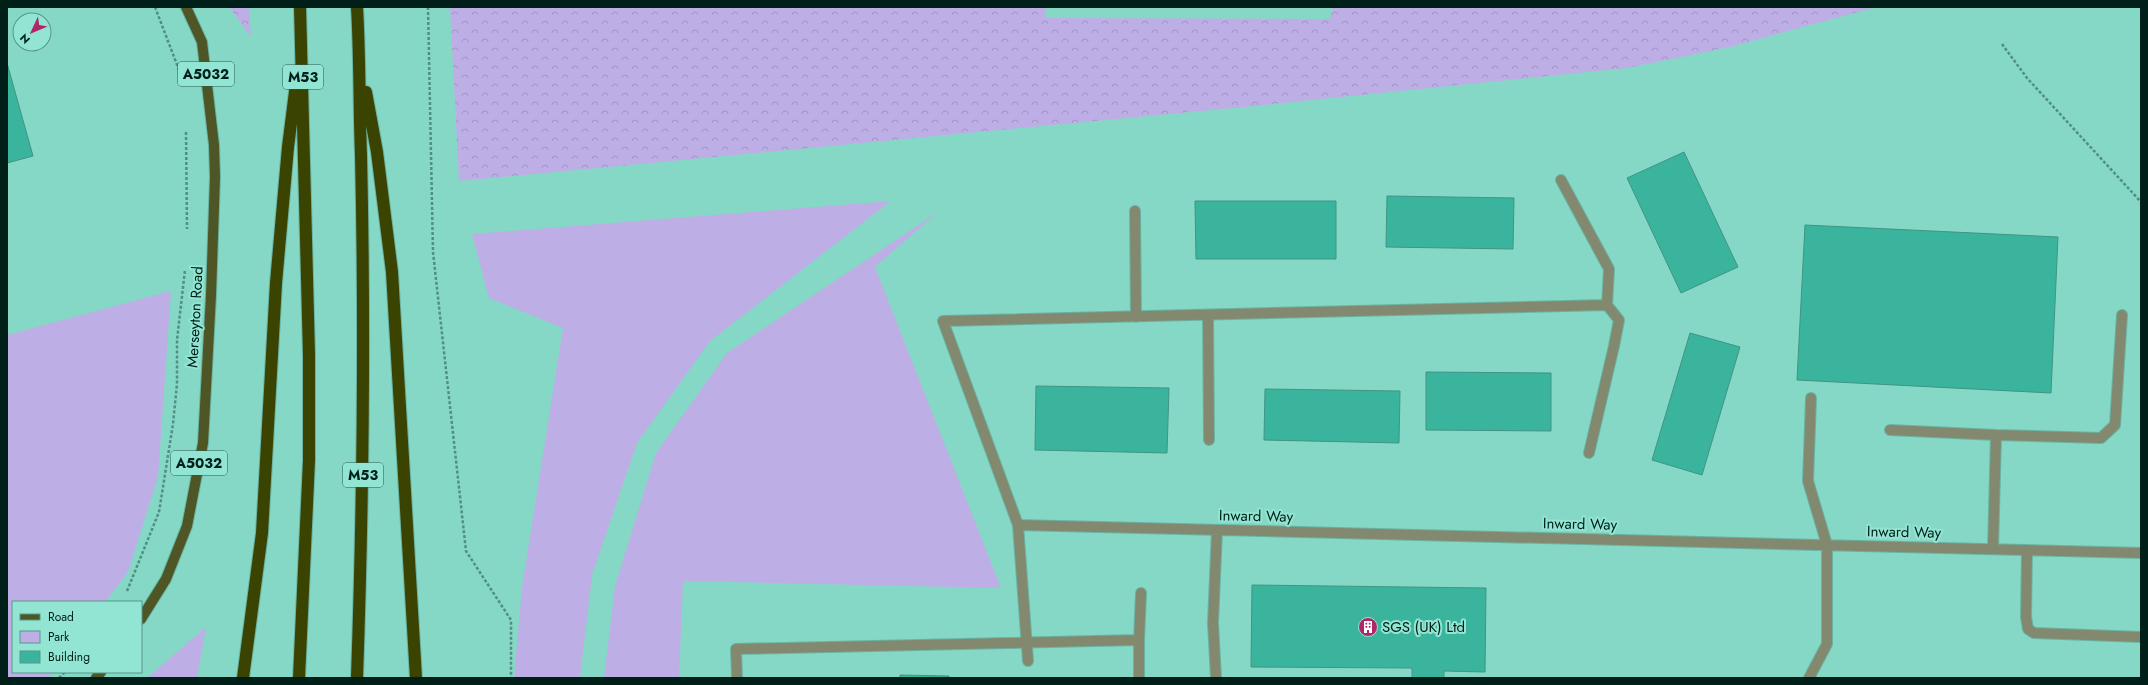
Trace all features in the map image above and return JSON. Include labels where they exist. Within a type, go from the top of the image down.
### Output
[{"type":"highway","name":"M53","points":[[299,678],[309,460],[308,282],[300,7]]},
{"type":"highway","name":"M53","points":[[357,7],[361,66],[360,147],[364,272],[363,497],[357,678]]},
{"type":"highway","points":[[243,678],[262,533],[276,283],[288,147],[302,38]]},
{"type":"highway","points":[[361,66],[377,152],[392,272],[416,678]]},
{"type":"main road","name":"Merseyton Road","points":[[142,617],[166,580],[187,526],[203,443],[211,296],[215,177],[214,145],[202,42],[186,7]]},
{"type":"street","points":[[1561,180],[1608,269],[1607,305],[1618,320],[1614,346],[1589,453]]},
{"type":"street","points":[[1135,211],[1136,317]]},
{"type":"street","points":[[1028,661],[1018,525],[943,321],[1607,305]]},
{"type":"street","points":[[1890,430],[2101,438],[2115,424],[2122,314]]},
{"type":"street","points":[[1208,315],[1209,440]]},
{"type":"street","points":[[1809,678],[1827,644],[1827,545],[1808,481],[1811,398]]},
{"type":"street","points":[[1993,549],[1996,435]]},
{"type":"street","name":"Inward Way","points":[[1018,525],[2141,553]]},
{"type":"street","points":[[1216,678],[1213,623],[1217,530]]},
{"type":"street","points":[[2026,550],[2026,617],[2028,629],[2034,633],[2141,637]]},
{"type":"street","points":[[1138,678],[1141,593]]},
{"type":"street","points":[[737,678],[736,649],[1027,641],[1140,640]]},
{"type":"path","points":[[155,7],[169,39],[180,74]]},
{"type":"path","points":[[428,7],[429,126],[433,252],[466,551],[511,620],[511,678]]},
{"type":"path","points":[[2002,44],[2027,78],[2141,202]]},
{"type":"path","points":[[186,127],[187,234]]},
{"type":"path","points":[[126,593],[159,512],[173,424],[186,264]]},
{"type":"green space","points":[[229,7],[249,7],[251,37]]},
{"type":"green space","points":[[450,7],[1045,7],[1046,18],[1330,19],[1333,7],[1876,7],[1730,47],[1627,68],[1244,107],[459,181]]},
{"type":"green space","points":[[891,201],[710,341],[637,443],[592,575],[580,678],[514,678],[522,587],[563,328],[489,298],[472,234]]},
{"type":"green space","points":[[938,212],[875,267],[1001,588],[683,581],[679,678],[604,678],[615,586],[656,453],[727,353]]},
{"type":"green space","points":[[171,291],[158,477],[128,572],[106,601],[12,601],[12,673],[53,673],[48,678],[7,678],[7,335]]},
{"type":"green space","points":[[206,627],[197,678],[147,678]]},
{"type":"building","points":[[7,63],[33,156],[7,163]]},
{"type":"building","points":[[1684,152],[1738,267],[1681,293],[1627,178]]},
{"type":"building","points":[[1387,196],[1514,198],[1513,249],[1386,247]]},
{"type":"building","points":[[1195,201],[1336,201],[1336,259],[1196,259]]},
{"type":"building","points":[[1805,225],[2058,237],[2051,393],[1797,380]]},
{"type":"building","points":[[1690,333],[1740,347],[1702,475],[1652,460]]},
{"type":"building","points":[[1426,372],[1551,373],[1551,431],[1426,430]]},
{"type":"building","points":[[1036,386],[1169,388],[1167,453],[1035,450]]},
{"type":"building","points":[[1265,389],[1400,391],[1399,443],[1264,440]]},
{"type":"building","name":"SGS (UK) Ltd","points":[[1252,585],[1486,588],[1485,672],[1444,671],[1444,678],[1412,678],[1412,668],[1251,667]]},
{"type":"building","points":[[900,675],[949,676],[949,678],[900,678]]},
{"type":"place","name":"SGS (UK) Ltd","points":[[1368,627]]}]
